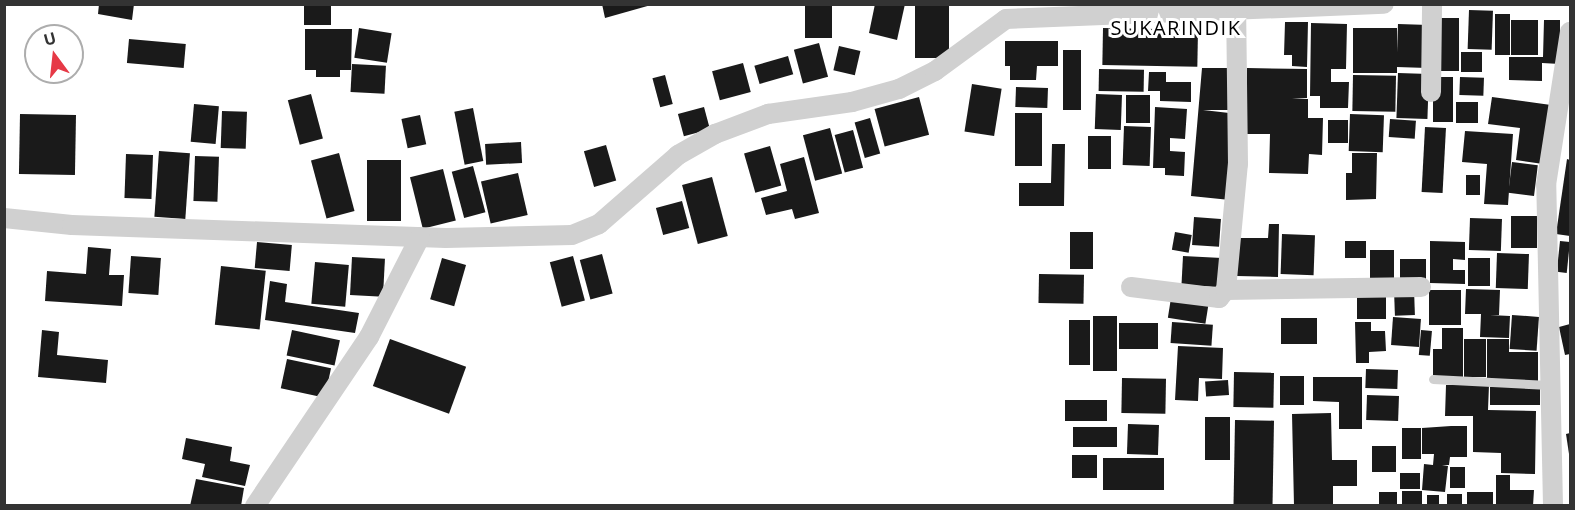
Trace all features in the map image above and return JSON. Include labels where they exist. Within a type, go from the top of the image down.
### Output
[{"type":"street","points":[[4,218],[72,225],[420,237],[585,232],[678,155],[715,134],[768,114],[852,102],[899,89],[935,71],[1006,12],[1236,10],[1384,4]]},
{"type":"street","points":[[1431,93],[1432,4]]},
{"type":"street","points":[[1131,287],[1219,298],[1226,290],[1238,164],[1236,10]]},
{"type":"street","points":[[1553,506],[1546,185],[1570,32]]},
{"type":"street","points":[[255,506],[369,337],[420,237]]},
{"type":"street","points":[[1226,290],[1421,287]]},
{"type":"lane","points":[[1433,380],[1550,385]]},
{"type":"building","points":[[99,4],[134,4],[132,20],[98,14]]},
{"type":"building","points":[[304,4],[331,4],[331,25],[304,25]]},
{"type":"building","points":[[602,4],[651,4],[651,5],[605,18]]},
{"type":"building","points":[[805,4],[832,4],[832,38],[805,38]]},
{"type":"building","points":[[875,4],[905,4],[897,40],[869,33]]},
{"type":"building","points":[[915,4],[949,4],[949,58],[915,58]]},
{"type":"building","points":[[1469,10],[1493,11],[1492,50],[1468,49]]},
{"type":"building","points":[[1495,14],[1510,14],[1510,55],[1495,55]]},
{"type":"building","points":[[1434,18],[1459,18],[1459,71],[1434,71]]},
{"type":"building","points":[[1511,20],[1538,20],[1538,55],[1511,55]]},
{"type":"building","points":[[1544,20],[1560,20],[1560,64],[1542,63],[1542,81],[1509,80],[1509,57],[1543,57]]},
{"type":"building","points":[[1285,22],[1308,22],[1307,67],[1292,66],[1292,55],[1284,55]]},
{"type":"building","points":[[1311,23],[1347,24],[1346,69],[1331,69],[1331,82],[1349,82],[1348,108],[1320,108],[1320,96],[1310,96]]},
{"type":"building","points":[[1398,24],[1429,25],[1427,68],[1396,67]]},
{"type":"building","points":[[359,28],[392,33],[387,63],[354,58]]},
{"type":"building","points":[[1103,28],[1198,30],[1197,67],[1102,65]]},
{"type":"building","points":[[1353,28],[1397,28],[1397,73],[1353,73]]},
{"type":"building","points":[[305,29],[352,29],[351,70],[340,70],[340,77],[316,77],[316,70],[305,70]]},
{"type":"building","points":[[129,39],[186,44],[184,68],[127,63]]},
{"type":"building","points":[[1005,41],[1058,41],[1058,66],[1037,66],[1036,80],[1010,80],[1010,66],[1005,66]]},
{"type":"building","points":[[819,43],[828,77],[803,84],[794,50]]},
{"type":"building","points":[[839,46],[860,51],[855,75],[833,70]]},
{"type":"building","points":[[1063,50],[1081,50],[1081,110],[1063,110]]},
{"type":"building","points":[[1461,52],[1482,52],[1482,72],[1461,72]]},
{"type":"building","points":[[788,56],[793,74],[760,84],[754,66]]},
{"type":"building","points":[[743,63],[751,92],[720,100],[712,71]]},
{"type":"building","points":[[352,64],[386,66],[384,94],[351,92]]},
{"type":"building","points":[[1202,68],[1237,68],[1236,110],[1203,110],[1238,114],[1230,200],[1191,196]]},
{"type":"building","points":[[1247,68],[1307,69],[1307,98],[1292,99],[1308,99],[1308,118],[1323,118],[1322,155],[1309,154],[1308,174],[1269,173],[1270,134],[1246,134]]},
{"type":"building","points":[[1099,69],[1144,70],[1144,92],[1099,91]]},
{"type":"building","points":[[1149,72],[1166,72],[1166,82],[1191,82],[1191,102],[1160,101],[1160,91],[1148,91]]},
{"type":"building","points":[[1398,73],[1429,74],[1427,119],[1396,118]]},
{"type":"building","points":[[665,75],[673,104],[660,107],[652,78]]},
{"type":"building","points":[[1353,75],[1396,76],[1395,112],[1352,111]]},
{"type":"building","points":[[1433,77],[1453,77],[1453,122],[1433,122]]},
{"type":"building","points":[[1460,77],[1484,78],[1483,96],[1459,95]]},
{"type":"building","points":[[972,84],[1002,89],[994,136],[964,131]]},
{"type":"building","points":[[1016,87],[1048,88],[1047,108],[1015,107]]},
{"type":"building","points":[[311,94],[323,138],[300,145],[288,100]]},
{"type":"building","points":[[1096,94],[1122,95],[1121,130],[1095,129]]},
{"type":"building","points":[[1126,95],[1150,95],[1150,123],[1126,123]]},
{"type":"building","points":[[919,97],[929,135],[885,147],[875,109]]},
{"type":"building","points":[[1492,97],[1551,105],[1543,164],[1516,160],[1520,128],[1488,124]]},
{"type":"building","points":[[1456,102],[1478,102],[1478,123],[1456,123]]},
{"type":"building","points":[[194,104],[219,106],[216,144],[191,142]]},
{"type":"building","points":[[704,107],[710,129],[684,136],[678,114]]},
{"type":"building","points":[[1155,107],[1187,109],[1185,139],[1170,138],[1170,151],[1185,152],[1184,176],[1165,175],[1165,168],[1153,168]]},
{"type":"building","points":[[473,108],[483,161],[465,165],[454,112]]},
{"type":"building","points":[[222,111],[247,112],[246,149],[221,148]]},
{"type":"building","points":[[1015,113],[1042,113],[1042,166],[1015,166]]},
{"type":"building","points":[[20,114],[76,115],[75,175],[19,174]]},
{"type":"building","points":[[1350,114],[1384,115],[1383,152],[1349,151]]},
{"type":"building","points":[[420,115],[426,144],[408,148],[401,119]]},
{"type":"building","points":[[870,118],[880,154],[865,158],[855,122]]},
{"type":"building","points":[[1390,119],[1416,121],[1415,139],[1389,137]]},
{"type":"building","points":[[1328,120],[1348,120],[1348,143],[1328,143]]},
{"type":"building","points":[[1124,126],[1151,127],[1150,166],[1123,165]]},
{"type":"building","points":[[1425,127],[1446,128],[1443,193],[1422,192]]},
{"type":"building","points":[[830,128],[842,173],[815,181],[803,135]]},
{"type":"building","points":[[853,130],[863,168],[845,173],[835,135]]},
{"type":"building","points":[[1465,131],[1513,134],[1508,205],[1484,204],[1487,164],[1462,162]]},
{"type":"building","points":[[1088,136],[1111,136],[1111,169],[1088,169]]},
{"type":"building","points":[[521,142],[522,163],[486,165],[485,144]]},
{"type":"building","points":[[1052,144],[1065,144],[1064,206],[1019,206],[1019,183],[1051,183]]},
{"type":"building","points":[[606,145],[616,181],[594,187],[584,151]]},
{"type":"building","points":[[770,146],[781,185],[755,193],[744,153]]},
{"type":"building","points":[[159,151],[190,153],[185,219],[154,217]]},
{"type":"building","points":[[339,153],[355,211],[327,218],[311,161]]},
{"type":"building","points":[[1352,153],[1377,153],[1376,199],[1346,200],[1346,173],[1352,173]]},
{"type":"building","points":[[126,154],[153,155],[151,199],[124,198]]},
{"type":"building","points":[[195,156],[219,157],[217,202],[193,201]]},
{"type":"building","points":[[804,157],[819,213],[795,219],[792,209],[766,215],[761,198],[787,191],[780,164]]},
{"type":"building","points":[[1567,159],[1570,160],[1570,236],[1556,234]]},
{"type":"building","points":[[367,160],[401,160],[401,221],[367,221]]},
{"type":"building","points":[[1512,162],[1538,165],[1534,196],[1508,193]]},
{"type":"building","points":[[473,166],[485,212],[464,218],[452,172]]},
{"type":"building","points":[[443,169],[456,220],[423,229],[410,177]]},
{"type":"building","points":[[518,173],[528,215],[491,223],[481,182]]},
{"type":"building","points":[[1466,175],[1480,175],[1480,195],[1466,195]]},
{"type":"building","points":[[712,177],[728,236],[698,244],[682,185]]},
{"type":"building","points":[[682,201],[689,228],[663,235],[656,208]]},
{"type":"building","points":[[1511,216],[1537,216],[1537,248],[1511,248]]},
{"type":"building","points":[[1194,217],[1221,219],[1219,247],[1192,245]]},
{"type":"building","points":[[1470,218],[1502,219],[1501,251],[1469,250]]},
{"type":"building","points":[[1269,224],[1279,224],[1278,277],[1237,276],[1237,238],[1268,238]]},
{"type":"building","points":[[1070,232],[1093,232],[1093,269],[1070,269]]},
{"type":"building","points":[[1175,232],[1192,235],[1189,253],[1172,250]]},
{"type":"building","points":[[1282,234],[1315,235],[1314,275],[1281,274]]},
{"type":"building","points":[[1345,241],[1366,241],[1366,258],[1345,258]]},
{"type":"building","points":[[1430,241],[1465,242],[1465,260],[1453,259],[1453,270],[1465,270],[1465,284],[1430,283]]},
{"type":"building","points":[[1560,241],[1570,242],[1567,273],[1557,272]]},
{"type":"building","points":[[257,242],[292,245],[290,271],[255,268]]},
{"type":"building","points":[[88,247],[111,249],[109,275],[124,275],[122,306],[45,301],[47,271],[86,274]]},
{"type":"building","points":[[1370,250],[1394,250],[1394,279],[1370,279]]},
{"type":"building","points":[[1497,253],[1529,254],[1528,289],[1496,288]]},
{"type":"building","points":[[602,254],[613,294],[590,300],[580,260]]},
{"type":"building","points":[[131,256],[161,258],[158,295],[128,293]]},
{"type":"building","points":[[573,256],[585,300],[562,307],[550,262]]},
{"type":"building","points":[[1183,256],[1222,258],[1220,287],[1181,285]]},
{"type":"building","points":[[352,257],[385,259],[383,297],[350,295]]},
{"type":"building","points":[[442,258],[466,265],[454,306],[430,299]]},
{"type":"building","points":[[1468,258],[1490,258],[1490,286],[1468,286]]},
{"type":"building","points":[[1400,259],[1426,259],[1426,283],[1400,283]]},
{"type":"building","points":[[315,262],[349,265],[345,307],[311,304]]},
{"type":"building","points":[[221,266],[266,271],[260,329],[215,325]]},
{"type":"building","points":[[1039,274],[1084,275],[1083,304],[1038,303]]},
{"type":"building","points":[[270,281],[287,284],[285,302],[359,313],[355,333],[265,320]]},
{"type":"building","points":[[1414,289],[1415,315],[1395,316],[1394,290]]},
{"type":"building","points":[[1466,289],[1500,290],[1499,315],[1490,315],[1510,316],[1509,338],[1480,337],[1481,314],[1465,314]]},
{"type":"building","points":[[1429,290],[1461,290],[1461,325],[1429,325]]},
{"type":"building","points":[[1357,293],[1386,293],[1386,319],[1357,319]]},
{"type":"building","points":[[1171,298],[1209,304],[1205,324],[1168,318]]},
{"type":"building","points":[[1512,315],[1539,317],[1537,351],[1510,349]]},
{"type":"building","points":[[1093,316],[1117,316],[1117,371],[1093,371]]},
{"type":"building","points":[[1393,317],[1421,319],[1419,347],[1391,345]]},
{"type":"building","points":[[1281,318],[1317,318],[1317,344],[1281,344]]},
{"type":"building","points":[[1069,320],[1090,320],[1090,365],[1069,365]]},
{"type":"building","points":[[1172,322],[1213,325],[1211,346],[1171,343]]},
{"type":"building","points":[[1355,322],[1371,322],[1371,331],[1385,331],[1386,351],[1369,352],[1369,363],[1356,363]]},
{"type":"building","points":[[1119,323],[1158,323],[1158,349],[1119,349]]},
{"type":"building","points":[[1570,324],[1570,354],[1565,355],[1559,327]]},
{"type":"building","points":[[1442,328],[1463,328],[1463,379],[1433,379],[1433,349],[1442,349]]},
{"type":"building","points":[[42,330],[59,332],[57,355],[108,360],[106,383],[38,377]]},
{"type":"building","points":[[292,330],[340,340],[335,366],[287,355]]},
{"type":"building","points":[[1421,330],[1432,331],[1430,356],[1419,355]]},
{"type":"building","points":[[390,339],[466,367],[449,414],[373,386]]},
{"type":"building","points":[[1464,339],[1486,339],[1486,377],[1464,377]]},
{"type":"building","points":[[1487,339],[1509,339],[1509,352],[1538,352],[1538,384],[1487,384]]},
{"type":"building","points":[[1178,346],[1223,348],[1222,379],[1199,378],[1198,401],[1175,400]]},
{"type":"building","points":[[287,359],[331,368],[325,398],[281,388]]},
{"type":"building","points":[[1366,369],[1398,370],[1397,389],[1365,388]]},
{"type":"building","points":[[1234,372],[1274,373],[1273,408],[1233,407]]},
{"type":"building","points":[[1280,376],[1304,376],[1304,405],[1280,405]]},
{"type":"building","points":[[1313,377],[1362,377],[1362,429],[1339,429],[1339,402],[1313,401]]},
{"type":"building","points":[[1122,378],[1166,379],[1165,414],[1121,413]]},
{"type":"building","points":[[1228,380],[1229,395],[1206,397],[1205,382]]},
{"type":"building","points":[[1446,385],[1489,385],[1488,410],[1536,411],[1535,474],[1501,473],[1501,453],[1473,452],[1473,416],[1445,416]]},
{"type":"building","points":[[1490,387],[1540,387],[1540,405],[1490,405]]},
{"type":"building","points":[[1367,395],[1399,396],[1398,421],[1366,420]]},
{"type":"building","points":[[1065,400],[1107,400],[1107,421],[1065,421]]},
{"type":"building","points":[[1331,413],[1332,460],[1357,460],[1357,486],[1333,486],[1333,506],[1294,506],[1292,414]]},
{"type":"building","points":[[1205,417],[1230,417],[1230,460],[1205,460]]},
{"type":"building","points":[[1235,420],[1274,421],[1273,506],[1233,506]]},
{"type":"building","points":[[1128,424],[1159,425],[1158,455],[1127,454]]},
{"type":"building","points":[[1467,426],[1467,457],[1450,457],[1449,465],[1442,465],[1448,466],[1445,492],[1422,490],[1424,464],[1433,465],[1434,454],[1422,454],[1422,428]]},
{"type":"building","points":[[1073,427],[1117,427],[1117,447],[1073,447]]},
{"type":"building","points":[[1402,428],[1421,428],[1421,459],[1402,459]]},
{"type":"building","points":[[1570,433],[1570,454],[1569,454],[1566,434]]},
{"type":"building","points":[[186,438],[232,447],[230,461],[250,465],[245,486],[202,477],[205,464],[182,459]]},
{"type":"building","points":[[1372,446],[1396,446],[1396,472],[1372,472]]},
{"type":"building","points":[[1072,455],[1097,455],[1097,478],[1072,478]]},
{"type":"building","points":[[1103,458],[1164,458],[1164,490],[1103,490]]},
{"type":"building","points":[[1450,467],[1465,467],[1465,488],[1450,488]]},
{"type":"building","points":[[1400,473],[1420,473],[1420,489],[1400,489]]},
{"type":"building","points":[[1496,475],[1510,475],[1510,490],[1534,490],[1533,506],[1496,506]]},
{"type":"building","points":[[196,479],[244,488],[241,506],[190,506]]},
{"type":"building","points":[[1402,491],[1422,491],[1422,506],[1402,506]]},
{"type":"building","points":[[1379,492],[1397,492],[1397,506],[1379,506]]},
{"type":"building","points":[[1467,492],[1493,492],[1493,506],[1467,506]]},
{"type":"building","points":[[1447,494],[1462,494],[1462,506],[1447,506]]},
{"type":"building","points":[[1427,495],[1439,495],[1439,506],[1427,506]]},
{"type":"district","name":"SUKARINDIK","points":[[1176,27]]}]
